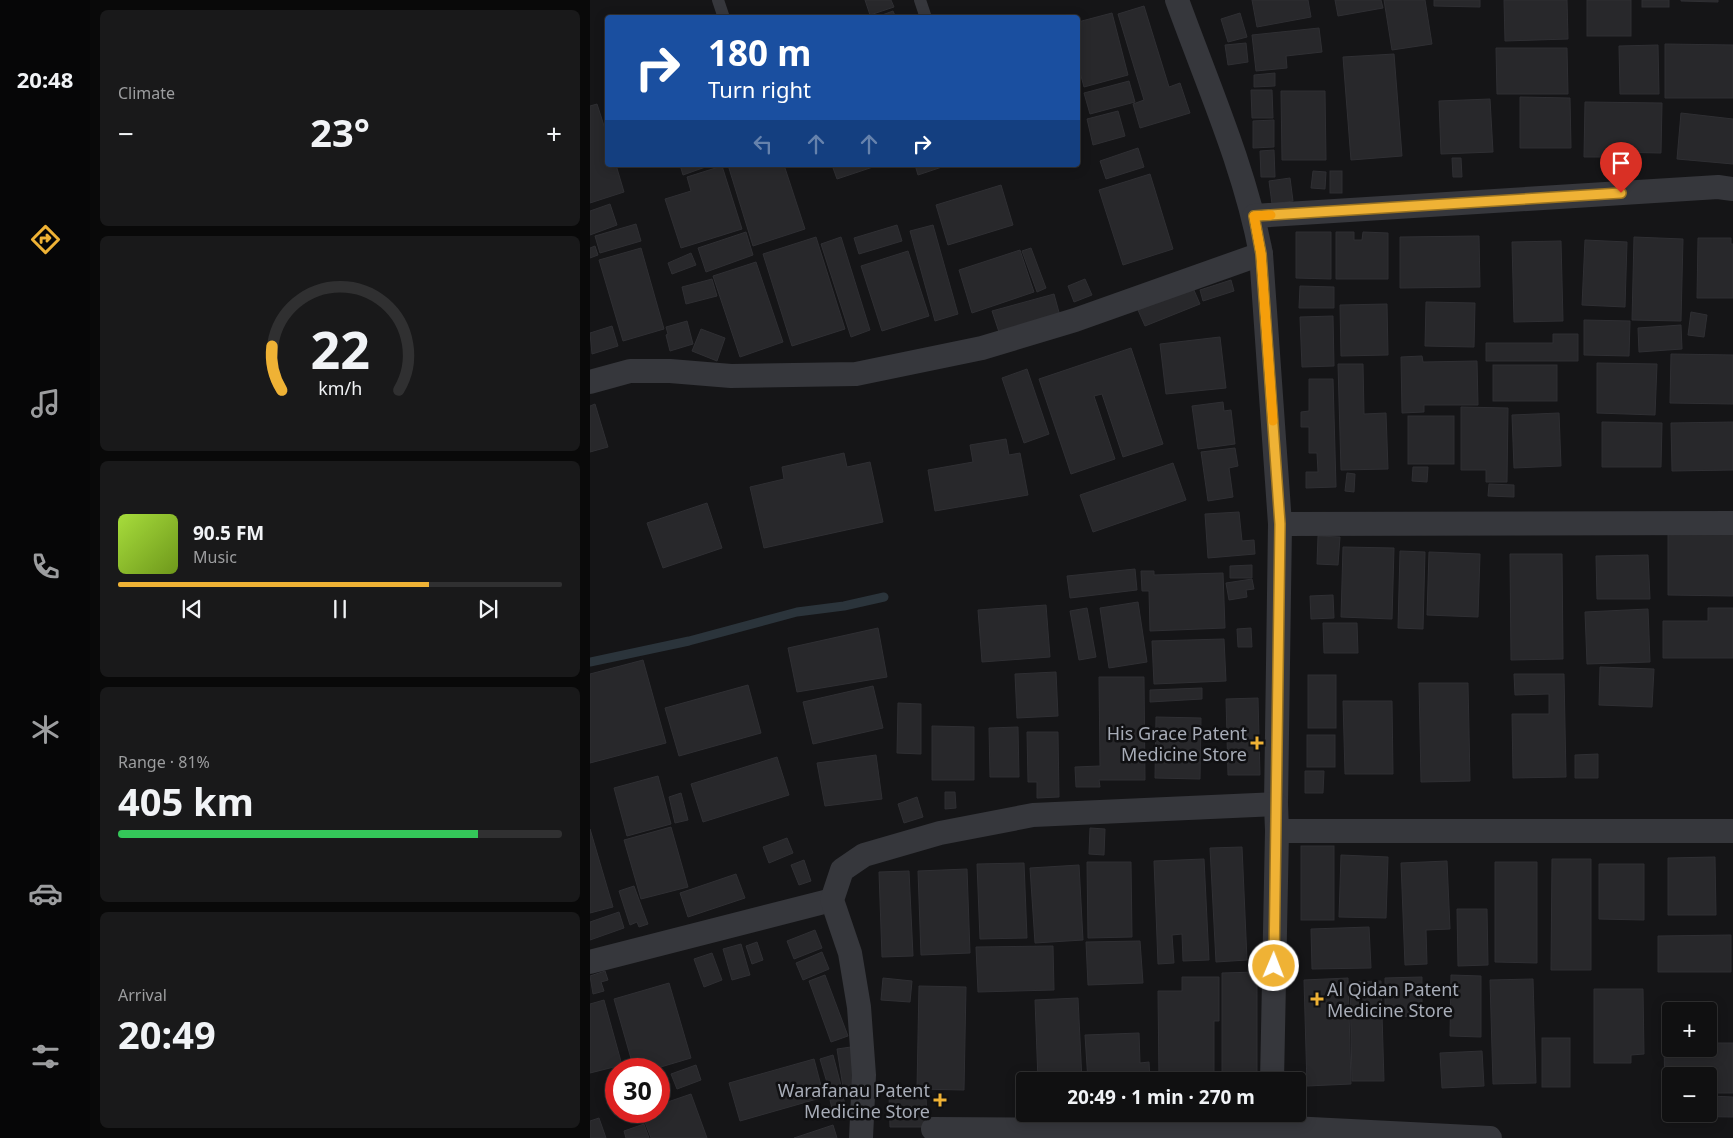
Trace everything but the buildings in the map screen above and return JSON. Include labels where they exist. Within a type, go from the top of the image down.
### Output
[{"type":"street","points":[[1177,0],[1238,166],[1254,216],[1261,254],[1280,524],[1272,1072]]},
{"type":"street","points":[[1254,216],[1718,186],[1733,189]]},
{"type":"street","points":[[590,382],[630,371],[670,371],[731,376],[856,374],[982,348],[1047,329],[1261,254]]},
{"type":"street","points":[[1280,524],[1733,523]]},
{"type":"street","points":[[861,1138],[864,1075],[860,1007],[850,953],[832,900],[842,870],[864,856],[940,833],[1033,815],[1276,804]]},
{"type":"street","points":[[1277,831],[1733,831]]},
{"type":"street","points":[[590,962],[832,900]]},
{"type":"street","points":[[934,1129],[1111,1130],[1271,1126],[1490,1138]]},
{"type":"lane","points":[[718,0],[723,15]]},
{"type":"lane","points":[[920,0],[925,15]]},
{"type":"waterway","points":[[590,662],[689,641],[797,612],[844,606],[884,597]]},
{"type":"slow traffic","points":[[1271,215],[1254,216],[1261,254],[1273,421]]},
{"type":"place","name":"His Grace Patent Medicine Store","points":[[1257,743]]},
{"type":"place","name":"Al Qidan Patent Medicine Store","points":[[1317,999]]},
{"type":"place","name":"Warafanau Patent Medicine Store","points":[[940,1100]]},
{"type":"route","points":[[1274,966],[1280,524],[1261,254],[1254,216],[1621,193]]}]
